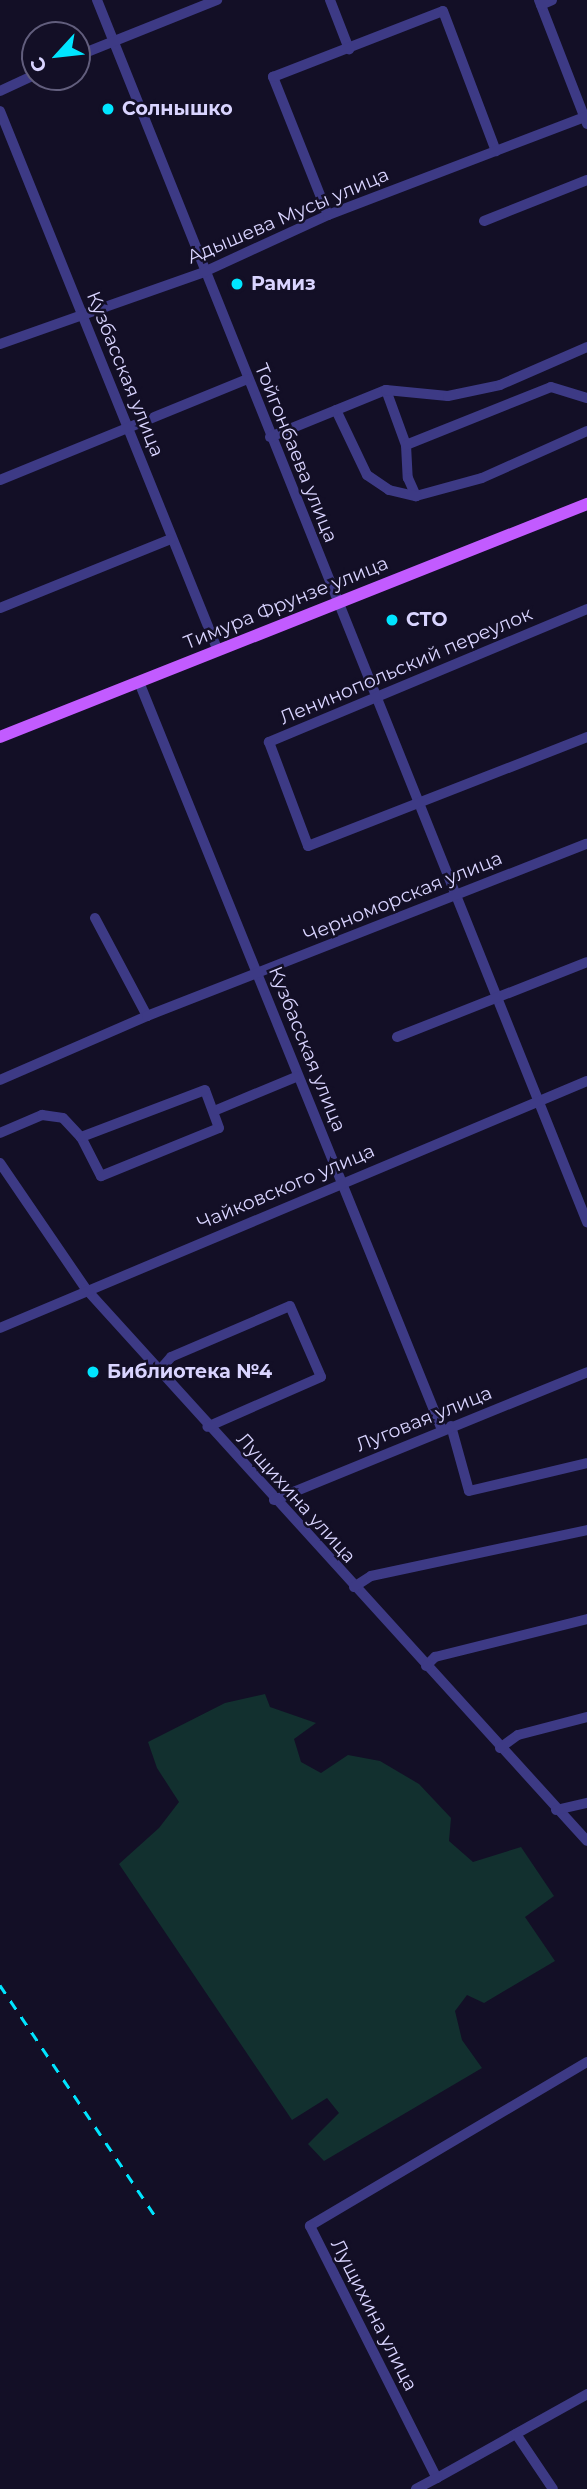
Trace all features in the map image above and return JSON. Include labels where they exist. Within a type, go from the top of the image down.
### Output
[{"type":"main road","name":"Тимура Фрунзе улица","points":[[0,737],[587,504]]},
{"type":"street","name":"Тойгонбаева улица","points":[[97,0],[494,998],[587,1222]]},
{"type":"street","points":[[91,51],[217,0]]},
{"type":"street","points":[[330,0],[349,49]]},
{"type":"street","points":[[552,0],[540,2],[586,119]]},
{"type":"street","points":[[328,215],[273,77],[443,11],[496,151]]},
{"type":"street","points":[[0,91],[21,81]]},
{"type":"street","name":"Кузбасская улица","points":[[0,111],[218,651]]},
{"type":"street","name":"Адышева Мусы улица","points":[[0,344],[204,272],[328,215],[586,119]]},
{"type":"street","points":[[484,221],[587,180]]},
{"type":"street","points":[[270,437],[386,390],[448,396],[500,385],[587,347]]},
{"type":"street","points":[[0,480],[129,430],[247,379]]},
{"type":"street","points":[[406,445],[551,387],[587,398]]},
{"type":"street","points":[[386,390],[406,445],[408,478],[416,496]]},
{"type":"street","points":[[336,410],[367,475],[389,490],[416,496],[482,478],[587,431]]},
{"type":"street","points":[[0,608],[171,539]]},
{"type":"street","name":"Ленинопольский переулок","points":[[587,609],[269,742],[308,846],[587,737]]},
{"type":"street","name":"Кузбасская улица","points":[[139,682],[341,1183],[447,1428],[469,1491],[587,1463]]},
{"type":"street","name":"Черноморская улица","points":[[0,1080],[147,1016],[587,844]]},
{"type":"street","points":[[95,918],[147,1016]]},
{"type":"street","points":[[397,1037],[587,962]]},
{"type":"street","points":[[214,1111],[298,1076]]},
{"type":"street","name":"Чайковского улица","points":[[0,1328],[86,1289],[587,1081]]},
{"type":"street","points":[[0,1133],[51,1114],[63,1118],[81,1137],[101,1176],[219,1128],[205,1090],[81,1137]]},
{"type":"street","name":"Лущихина улица","points":[[1,1166],[86,1289],[158,1372],[499,1748],[587,1841]]},
{"type":"street","points":[[158,1372],[171,1357],[290,1306],[321,1377],[207,1427]]},
{"type":"street","name":"Луговая улица","points":[[274,1500],[587,1372]]},
{"type":"street","points":[[354,1587],[371,1576],[587,1530]]},
{"type":"street","points":[[426,1666],[435,1657],[587,1619]]},
{"type":"street","points":[[499,1748],[518,1735],[587,1717]]},
{"type":"street","points":[[556,1810],[587,1803]]},
{"type":"street","name":"Лущихина улица","points":[[437,2478],[310,2226],[587,2062]]},
{"type":"street","points":[[416,2489],[587,2394]]},
{"type":"street","points":[[516,2434],[553,2489]]},
{"type":"green space","points":[[265,1694],[270,1707],[316,1723],[294,1739],[301,1762],[321,1773],[348,1755],[380,1761],[419,1784],[451,1818],[449,1841],[473,1862],[521,1847],[554,1896],[525,1917],[555,1961],[484,2003],[467,1995],[455,2011],[462,2040],[482,2068],[324,2161],[308,2144],[339,2113],[327,2098],[292,2120],[119,1864],[159,1828],[179,1802],[157,1768],[148,1742],[225,1703]]},
{"type":"railway","points":[[0,1985],[157,2219]]},
{"type":"place","name":"Солнышко","points":[[108,109]]},
{"type":"place","name":"Рамиз","points":[[237,284]]},
{"type":"place","name":"СТО","points":[[392,620]]},
{"type":"place","name":"Библиотека №4","points":[[93,1372]]}]
